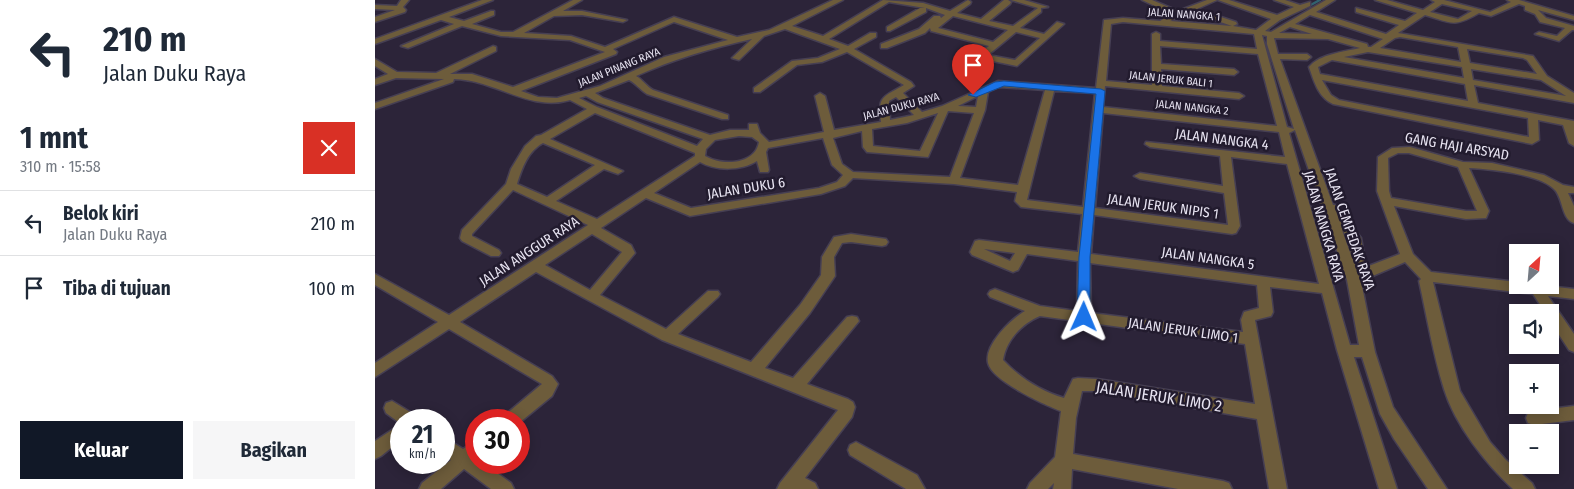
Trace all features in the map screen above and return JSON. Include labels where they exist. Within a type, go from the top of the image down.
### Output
[{"type":"street","points":[[380,0],[399,8]]},
{"type":"street","points":[[376,18],[401,10],[399,8],[405,0]]},
{"type":"street","points":[[375,42],[489,0]]},
{"type":"street","points":[[499,41],[555,14],[577,0]]},
{"type":"street","name":"JALAN PINANG RAYA","points":[[395,75],[482,79],[545,102],[573,98],[631,77],[667,59],[734,39],[761,35],[785,26],[839,0]]},
{"type":"street","points":[[825,38],[888,0],[923,5],[982,22],[1046,37]]},
{"type":"street","points":[[1146,0],[1178,14]]},
{"type":"street","points":[[1161,23],[1213,0]]},
{"type":"street","points":[[1222,0],[1326,37],[1359,46],[1369,46],[1386,37],[1438,1],[1491,14],[1515,2],[1574,18]]},
{"type":"street","points":[[1277,0],[1309,8],[1386,37]]},
{"type":"street","points":[[1258,32],[1309,8],[1331,0]]},
{"type":"street","points":[[1379,0],[1456,21],[1477,12]]},
{"type":"street","points":[[982,22],[1011,1],[1037,5]]},
{"type":"street","points":[[884,46],[924,30],[945,12],[967,2]]},
{"type":"street","points":[[1515,2],[1538,13],[1543,20],[1572,28]]},
{"type":"street","points":[[905,3],[923,10],[945,12]]},
{"type":"street","points":[[1037,5],[1015,30],[978,55],[1017,63],[1060,24]]},
{"type":"street","points":[[375,7],[399,8]]},
{"type":"street","points":[[890,29],[923,10]]},
{"type":"street","points":[[1359,10],[1405,24]]},
{"type":"street","points":[[945,12],[933,29],[996,44]]},
{"type":"street","points":[[405,46],[491,13]]},
{"type":"street","points":[[555,14],[583,13],[623,20]]},
{"type":"street","points":[[1212,16],[1235,25],[1238,29]]},
{"type":"street","points":[[442,18],[490,32],[571,38],[613,53],[515,90]]},
{"type":"street","points":[[607,50],[674,19],[734,39]]},
{"type":"street","name":"JALAN NANGKA 1","points":[[1101,87],[1107,22],[1109,21],[1238,29],[1271,36],[1326,37]]},
{"type":"street","points":[[1271,36],[1282,21]]},
{"type":"street","points":[[785,26],[825,38],[849,49],[889,71],[909,86],[887,96],[882,105],[885,124]]},
{"type":"street","points":[[1539,34],[1559,39],[1572,28]]},
{"type":"street","points":[[405,32],[424,38]]},
{"type":"street","name":"JALAN NANGKA RAYA","points":[[1258,32],[1260,52],[1344,350],[1388,489]]},
{"type":"street","points":[[736,58],[761,35]]},
{"type":"street","points":[[757,90],[795,63],[813,61],[849,49],[873,35]]},
{"type":"street","points":[[1373,50],[1393,36],[1401,35],[1528,57],[1544,78],[1574,98]]},
{"type":"street","name":"JALAN CEMPEDAK RAYA","points":[[1271,36],[1275,56],[1325,200],[1355,238],[1357,277],[1368,352],[1386,409],[1400,434],[1438,489]]},
{"type":"street","points":[[1157,89],[1156,39],[1260,52]]},
{"type":"street","points":[[1462,46],[1473,104]]},
{"type":"street","points":[[436,77],[493,49]]},
{"type":"street","points":[[1544,78],[1373,50],[1354,51],[1314,65],[1324,94],[1332,100],[1392,100],[1473,104],[1571,124],[1574,144]]},
{"type":"street","points":[[1275,56],[1307,57]]},
{"type":"street","points":[[1330,58],[1574,98]]},
{"type":"street","points":[[813,61],[823,66]]},
{"type":"street","points":[[375,62],[395,75]]},
{"type":"street","points":[[1157,66],[1234,72]]},
{"type":"street","points":[[375,82],[395,75]]},
{"type":"street","points":[[1317,76],[1531,141],[1534,140],[1533,116]]},
{"type":"street","points":[[375,106],[457,77]]},
{"type":"street","points":[[631,77],[650,92],[725,116]]},
{"type":"street","name":"JALAN DUKU RAYA","points":[[763,149],[920,116],[945,108],[997,84],[1101,87]]},
{"type":"street","points":[[820,96],[837,165],[850,175],[954,181],[1023,189],[1050,87]]},
{"type":"street","points":[[1084,317],[1084,257],[1101,87]]},
{"type":"street","name":"JALAN JERUK BALI 1","points":[[1101,87],[1157,89],[1239,96]]},
{"type":"street","points":[[954,181],[980,110],[984,90]]},
{"type":"street","points":[[896,92],[920,116]]},
{"type":"street","points":[[588,93],[601,100],[711,139],[733,132],[754,130],[764,141],[764,170]]},
{"type":"street","points":[[573,98],[594,109],[700,154],[707,163],[720,166],[743,163],[763,149]]},
{"type":"street","points":[[867,128],[868,147],[871,150],[925,156],[945,108],[980,110]]},
{"type":"street","points":[[495,253],[466,238],[466,234],[511,185],[516,169],[530,146],[540,138],[594,109]]},
{"type":"street","name":"JALAN NANGKA 2","points":[[1100,110],[1300,130]]},
{"type":"street","points":[[540,138],[602,166],[618,171]]},
{"type":"street","name":"JALAN ANGGUR RAYA","points":[[375,371],[644,193],[700,154],[703,145],[711,139]]},
{"type":"street","name":"JALAN NANGKA 4","points":[[1150,144],[1291,161]]},
{"type":"street","name":"GANG HAJI ARSYAD","points":[[1407,256],[1383,190],[1383,157],[1396,150],[1410,150],[1462,165],[1492,166],[1544,178],[1560,188],[1574,190]]},
{"type":"street","points":[[1140,176],[1230,192],[1225,153]]},
{"type":"street","points":[[1386,201],[1466,215],[1482,215],[1483,211],[1462,165]]},
{"type":"street","points":[[548,201],[602,166]]},
{"type":"street","name":"JALAN DUKU 6","points":[[644,193],[691,212],[821,192],[841,184],[850,175]]},
{"type":"street","points":[[511,185],[548,201],[594,226],[627,248],[629,253],[591,297]]},
{"type":"street","points":[[1560,188],[1574,219]]},
{"type":"street","name":"JALAN JERUK NIPIS 1","points":[[1023,189],[1021,201],[1025,204],[1232,230],[1234,226],[1230,192]]},
{"type":"street","points":[[754,370],[805,309],[828,276],[828,257],[838,240],[851,238],[882,242]]},
{"type":"street","name":"JALAN NANGKA 5","points":[[1023,250],[1317,289],[1327,288]]},
{"type":"street","points":[[1357,277],[1407,256],[1428,278]]},
{"type":"street","points":[[534,265],[667,336],[847,407],[846,412],[796,486]]},
{"type":"street","points":[[1428,278],[1509,287]]},
{"type":"street","points":[[1428,278],[1426,281],[1452,391],[1465,418],[1484,447],[1499,465],[1526,489]]},
{"type":"street","points":[[375,279],[547,380],[550,384],[546,391],[524,409]]},
{"type":"street","points":[[1263,282],[1266,312],[1249,316],[1248,320],[1278,489]]},
{"type":"street","points":[[1559,293],[1574,294]]},
{"type":"street","points":[[667,336],[713,294]]},
{"type":"street","name":"JALAN JERUK LIMO 1","points":[[995,294],[1039,311],[1252,340]]},
{"type":"street","points":[[1541,294],[1574,346]]},
{"type":"street","points":[[1039,311],[1028,314],[1020,320],[996,351],[995,362],[1005,373],[1035,394],[1071,407],[1062,489]]},
{"type":"street","points":[[797,386],[851,321]]},
{"type":"street","points":[[1344,350],[1368,352]]},
{"type":"street","name":"JALAN JERUK LIMO 2","points":[[1071,407],[1075,388],[1081,383],[1265,413]]},
{"type":"street","points":[[1534,418],[1574,413]]},
{"type":"street","points":[[375,451],[390,439]]},
{"type":"street","points":[[856,450],[911,482],[916,489]]},
{"type":"street","points":[[428,489],[465,458]]},
{"type":"street","points":[[1037,489],[1064,460]]},
{"type":"street","points":[[1064,460],[1223,489]]},
{"type":"street","points":[[490,474],[505,489]]},
{"type":"waterway","points":[[1307,7],[1320,0]]},
{"type":"waterway","points":[[1266,31],[1275,23],[1298,11]]},
{"type":"route","points":[[973,95],[997,84],[1101,91],[1084,257],[1084,317]]}]
